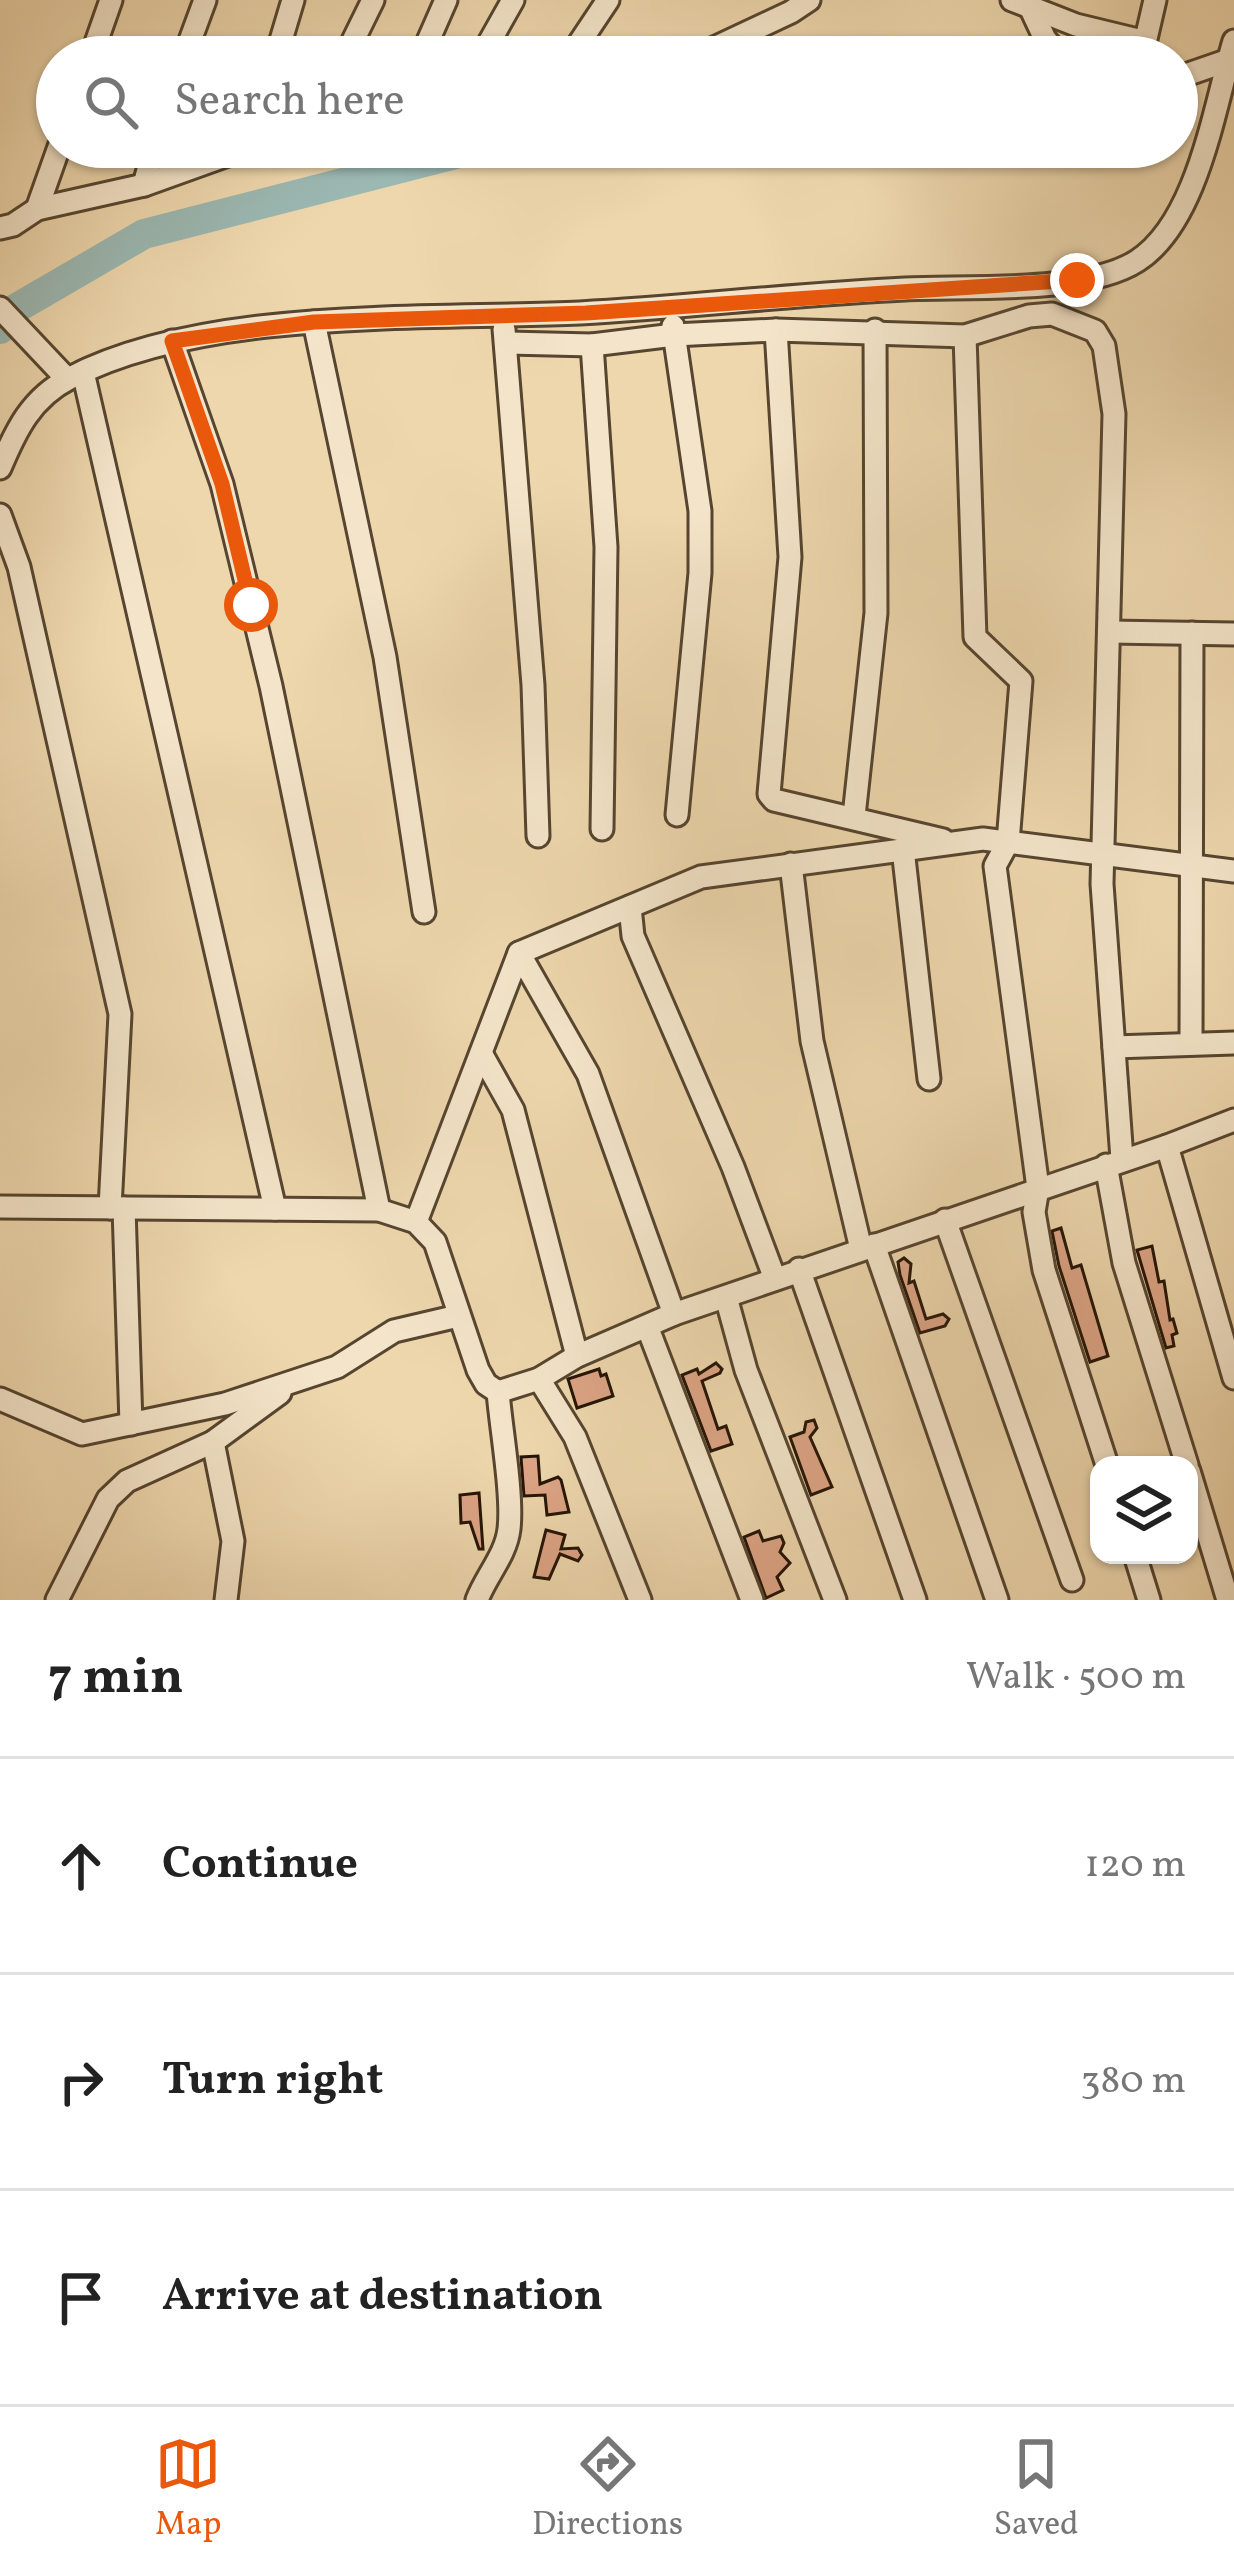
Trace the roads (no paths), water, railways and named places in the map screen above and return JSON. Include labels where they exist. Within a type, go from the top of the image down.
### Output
[{"type":"street","points":[[98,36],[111,0]]},
{"type":"street","points":[[192,36],[205,0]]},
{"type":"street","points":[[282,36],[293,0]]},
{"type":"street","points":[[355,36],[373,0]]},
{"type":"street","points":[[430,36],[446,0]]},
{"type":"street","points":[[493,36],[513,0]]},
{"type":"street","points":[[584,36],[608,0]]},
{"type":"street","points":[[737,36],[809,0]]},
{"type":"street","points":[[1147,36],[1155,0]]},
{"type":"street","points":[[1021,4],[1121,36]]},
{"type":"street","points":[[1021,4],[1044,36]]},
{"type":"street","points":[[1198,68],[1231,51]]},
{"type":"street","points":[[1198,161],[1231,51]]},
{"type":"street","points":[[37,209],[52,168]]},
{"type":"street","points":[[144,185],[148,168]]},
{"type":"street","points":[[0,228],[37,209],[144,185],[191,168]]},
{"type":"street","points":[[0,468],[27,412],[75,375],[172,341],[314,322],[670,308],[1102,276],[1136,262],[1160,243],[1180,216],[1196,168]]},
{"type":"street","points":[[1052,283],[1052,314]]},
{"type":"street","points":[[0,308],[75,375],[275,1209]]},
{"type":"street","points":[[670,308],[700,511],[677,815]]},
{"type":"street","points":[[506,343],[592,345],[776,330],[965,336],[1029,316],[1052,314],[1095,332],[1104,346],[1114,414],[1102,884],[1114,1047],[1114,1162],[1124,1263],[1184,1456]]},
{"type":"street","points":[[503,316],[532,685],[538,836]]},
{"type":"street","points":[[314,322],[385,657],[424,912]]},
{"type":"street","points":[[776,330],[790,557],[769,794],[774,800],[956,844]]},
{"type":"street","points":[[854,816],[876,613],[875,330]]},
{"type":"street","points":[[965,336],[974,637],[1021,680],[1008,842],[995,866],[1038,1188],[1034,1212],[1044,1270],[1105,1456]]},
{"type":"street","points":[[172,341],[222,484],[271,686],[380,1210]]},
{"type":"street","points":[[592,345],[606,547],[602,829]]},
{"type":"street","points":[[0,514],[20,568],[119,1014],[117,1208],[131,1424]]},
{"type":"street","points":[[1109,632],[1234,634]]},
{"type":"street","points":[[1191,1044],[1192,634]]},
{"type":"street","points":[[416,1222],[520,953],[701,877],[983,839],[1234,871]]},
{"type":"street","points":[[903,850],[929,1079]]},
{"type":"street","points":[[791,864],[812,1041],[868,1247],[997,1600]]},
{"type":"street","points":[[630,907],[633,936],[733,1167],[775,1279]]},
{"type":"street","points":[[520,953],[588,1074],[674,1314]]},
{"type":"street","points":[[1114,1047],[1234,1043]]},
{"type":"street","points":[[481,1053],[513,1110],[578,1356]]},
{"type":"street","points":[[498,1392],[539,1379],[578,1356],[674,1314],[1234,1120]]},
{"type":"street","points":[[1167,1146],[1234,1378]]},
{"type":"street","points":[[0,1207],[380,1210],[416,1222],[435,1242],[478,1370],[498,1392]]},
{"type":"street","points":[[945,1220],[1072,1580]]},
{"type":"street","points":[[799,1269],[915,1600]]},
{"type":"street","points":[[726,1297],[746,1370],[835,1600]]},
{"type":"street","points":[[0,1399],[82,1435],[225,1404],[337,1367],[394,1331],[458,1316]]},
{"type":"street","points":[[647,1326],[752,1600]]},
{"type":"street","points":[[57,1600],[108,1499],[127,1481],[213,1442],[299,1379]]},
{"type":"street","points":[[539,1379],[575,1437],[640,1600]]},
{"type":"street","points":[[477,1600],[509,1529],[498,1392]]},
{"type":"street","points":[[213,1442],[233,1541],[226,1600]]},
{"type":"street","points":[[1198,1501],[1228,1600]]},
{"type":"street","points":[[1138,1564],[1149,1600]]},
{"type":"waterway","points":[[0,329],[15,309],[144,234],[401,168]]}]
